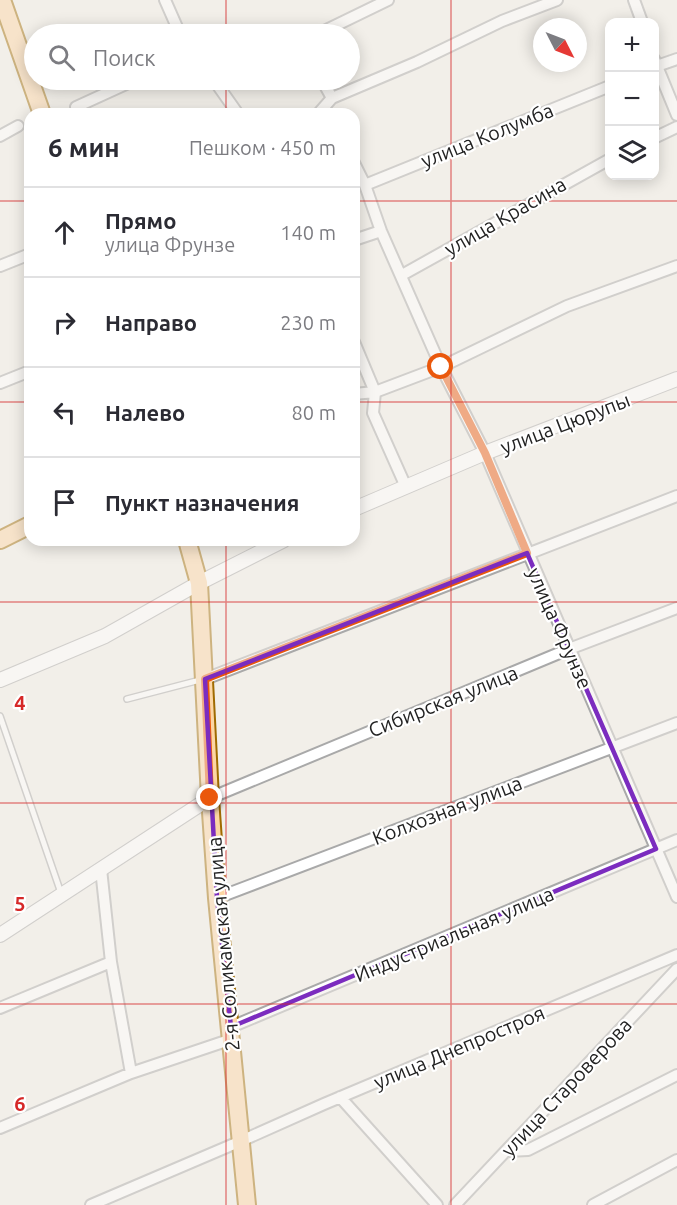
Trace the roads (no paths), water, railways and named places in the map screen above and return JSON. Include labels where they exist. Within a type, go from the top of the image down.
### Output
[{"type":"main road","points":[[2,0],[24,63]]},
{"type":"main road","points":[[34,90],[40,108]]},
{"type":"main road","points":[[0,540],[24,528]]},
{"type":"main road","name":"2-я Соликамская улица","points":[[189,546],[199,583],[217,898],[247,1205]]},
{"type":"street","points":[[165,0],[176,24]]},
{"type":"street","points":[[339,24],[388,0]]},
{"type":"street","points":[[360,86],[417,62],[502,21],[557,0]]},
{"type":"street","points":[[634,0],[641,18]]},
{"type":"street","points":[[659,63],[677,59]]},
{"type":"street","points":[[658,72],[677,115]]},
{"type":"street","name":"улица Колумба","points":[[365,185],[605,88]]},
{"type":"street","points":[[76,107],[113,90]]},
{"type":"street","points":[[222,90],[234,108]]},
{"type":"street","points":[[328,90],[332,98]]},
{"type":"street","points":[[323,108],[332,98],[351,90]]},
{"type":"street","points":[[0,136],[18,126]]},
{"type":"street","points":[[659,136],[677,127]]},
{"type":"street","name":"улица Красина","points":[[402,275],[605,161]]},
{"type":"street","name":"улица Фрунзе","points":[[360,175],[381,231],[441,367],[485,453],[677,897]]},
{"type":"street","points":[[360,238],[381,231]]},
{"type":"street","points":[[0,266],[24,256]]},
{"type":"street","points":[[360,393],[375,392],[441,367],[567,306],[677,266]]},
{"type":"street","points":[[360,356],[375,392],[373,413],[406,487]]},
{"type":"street","points":[[0,383],[24,373]]},
{"type":"street","name":"улица Цюрупы","points":[[360,506],[485,453],[677,379]]},
{"type":"street","points":[[205,679],[677,496]]},
{"type":"street","points":[[0,680],[105,636],[199,583],[272,546]]},
{"type":"street","name":"Сибирская улица","points":[[210,798],[569,649],[677,608]]},
{"type":"street","name":"Колхозная улица","points":[[217,898],[677,723]]},
{"type":"street","points":[[0,935],[210,798]]},
{"type":"street","name":"Индустриальная улица","points":[[0,1128],[232,1033],[677,840]]},
{"type":"street","points":[[101,869],[111,962],[131,1073]]},
{"type":"street","name":"улица Днепростроя","points":[[91,1205],[677,955]]},
{"type":"street","points":[[0,1008],[111,962]]},
{"type":"street","name":"улица Староверова","points":[[457,1204],[677,969]]},
{"type":"street","points":[[507,1151],[528,1150],[677,1075]]},
{"type":"street","points":[[340,1097],[437,1205]]},
{"type":"street","points":[[593,1205],[677,1161]]},
{"type":"lane","points":[[127,699],[205,679]]},
{"type":"lane","points":[[0,716],[62,895]]}]
